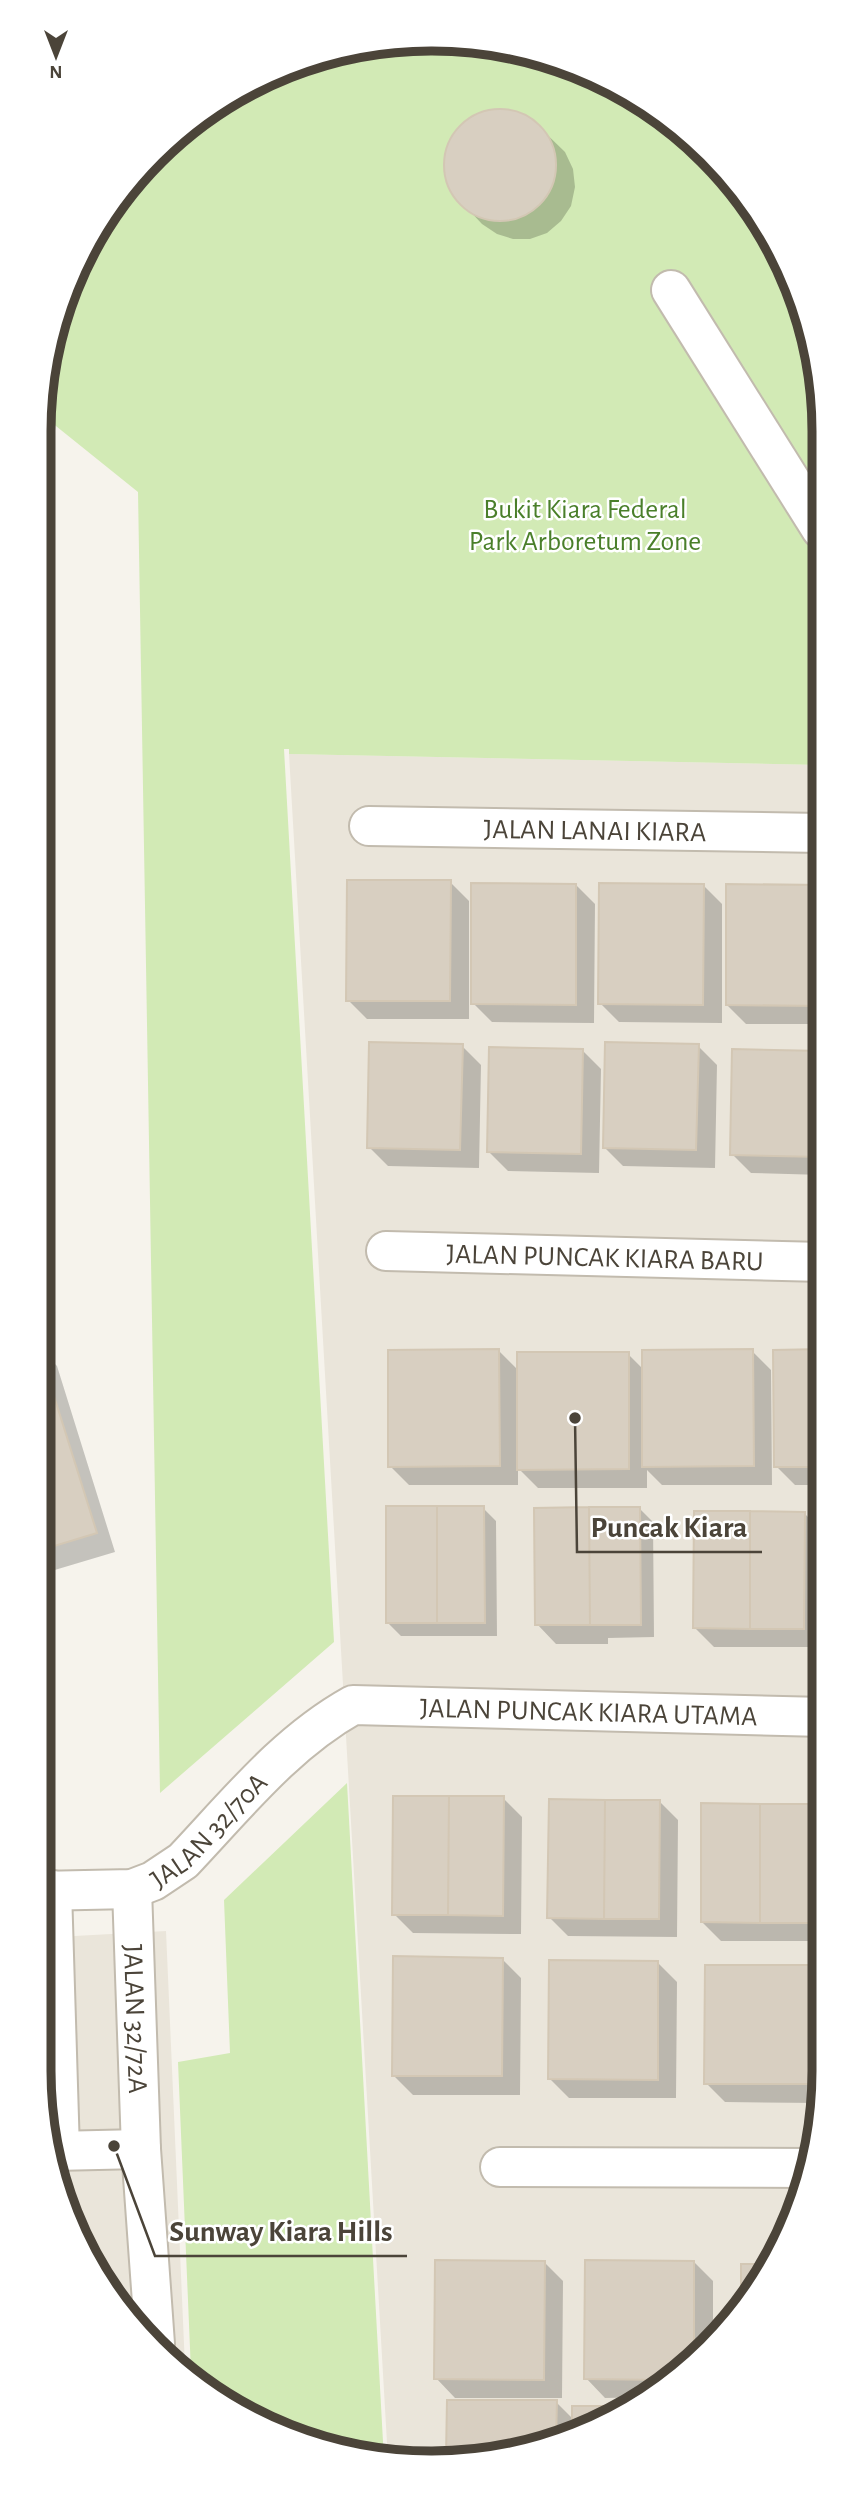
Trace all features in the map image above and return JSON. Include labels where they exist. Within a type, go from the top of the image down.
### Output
[{"type":"street","points":[[671,290],[812,515]]},
{"type":"street","name":"JALAN LANAI KIARA","points":[[369,826],[812,833]]},
{"type":"street","name":"JALAN PUNCAK KIARA BARU","points":[[386,1251],[812,1262]]},
{"type":"street","name":"JALAN PUNCAK KIARA UTAMA","points":[[353,1705],[812,1717]]},
{"type":"street","name":"JALAN 32/70A","points":[[51,1891],[132,1888],[153,1881],[183,1861],[280,1758],[326,1720],[353,1705]]},
{"type":"street","name":"JALAN 32/72A","points":[[132,1888],[141,2149],[154,2332]]},
{"type":"street","points":[[51,2021],[56,2134]]},
{"type":"street","points":[[59,2151],[141,2149]]},
{"type":"street","points":[[500,2167],[799,2168]]},
{"type":"shaded area","points":[[289,754],[812,765],[812,2070],[809,2120],[799,2169],[773,2239],[734,2302],[683,2357],[643,2387],[577,2422],[506,2444],[432,2451],[387,2448]]},
{"type":"shaded area","points":[[166,1931],[185,2361],[145,2322],[115,2282],[90,2239],[71,2193],[58,2145],[52,2095],[51,1937]]},
{"type":"green space","name":"Bukit Kiara Federal Park Arboretum Zone","points":[[432,51],[506,58],[577,80],[643,115],[701,162],[748,220],[783,286],[805,357],[812,432],[812,765],[289,754],[289,749],[284,749],[334,1642],[160,1793],[138,492],[51,422],[58,357],[71,309],[90,263],[115,220],[145,180],[200,129],[263,90],[309,71],[357,58]]},
{"type":"green space","points":[[347,1783],[383,2448],[333,2438],[286,2422],[241,2400],[191,2366],[178,2062],[230,2053],[224,1900]]},
{"type":"building","points":[[500,109],[522,113],[540,125],[552,143],[556,165],[552,187],[540,205],[522,217],[500,221],[478,217],[460,205],[448,187],[444,165],[448,143],[460,125],[478,113]]},
{"type":"building","points":[[347,880],[451,880],[450,1001],[346,1001]]},
{"type":"building","points":[[471,883],[576,884],[576,1005],[471,1004]]},
{"type":"building","points":[[599,883],[704,884],[703,1005],[598,1004]]},
{"type":"building","points":[[726,884],[812,885],[812,1006],[726,1005]]},
{"type":"building","points":[[369,1042],[463,1044],[460,1150],[367,1148]]},
{"type":"building","points":[[605,1042],[699,1044],[696,1150],[603,1148]]},
{"type":"building","points":[[489,1047],[583,1049],[581,1154],[487,1152]]},
{"type":"building","points":[[732,1049],[812,1051],[812,1157],[730,1155]]},
{"type":"building","points":[[499,1349],[500,1466],[388,1467],[388,1350]]},
{"type":"building","points":[[753,1349],[754,1466],[642,1467],[642,1350]]},
{"type":"building","points":[[812,1349],[812,1467],[774,1467],[773,1350]]},
{"type":"building","points":[[517,1352],[629,1352],[629,1469],[517,1470]]},
{"type":"building","points":[[51,1386],[97,1533],[51,1547]]},
{"type":"building","points":[[386,1506],[437,1506],[437,1623],[386,1623]]},
{"type":"building","points":[[437,1506],[484,1506],[485,1623],[437,1623]]},
{"type":"building","points":[[589,1507],[590,1625],[535,1625],[534,1508]]},
{"type":"building","points":[[589,1507],[640,1507],[641,1625],[590,1625]]},
{"type":"building","points":[[694,1511],[750,1511],[750,1629],[693,1628]]},
{"type":"building","points":[[750,1511],[805,1512],[804,1629],[750,1629]]},
{"type":"building","points":[[393,1796],[449,1796],[448,1915],[392,1915]]},
{"type":"building","points":[[449,1796],[504,1796],[503,1916],[448,1915]]},
{"type":"building","points":[[549,1799],[605,1800],[604,1919],[547,1918]]},
{"type":"building","points":[[605,1800],[660,1800],[659,1919],[604,1919]]},
{"type":"building","points":[[701,1803],[760,1804],[760,1923],[701,1922]]},
{"type":"building","points":[[760,1804],[812,1804],[812,1923],[760,1923]]},
{"type":"building","points":[[393,1956],[503,1958],[502,2076],[392,2076]]},
{"type":"building","points":[[549,1960],[658,1961],[658,2080],[548,2079]]},
{"type":"building","points":[[705,1965],[812,1965],[811,2084],[704,2084]]},
{"type":"building","points":[[435,2260],[545,2261],[544,2380],[434,2379]]},
{"type":"building","points":[[585,2260],[694,2261],[694,2347],[653,2380],[584,2379]]},
{"type":"building","points":[[741,2264],[759,2264],[748,2282],[741,2292]]},
{"type":"building","points":[[447,2400],[557,2400],[556,2430],[506,2444],[446,2450]]},
{"type":"building","points":[[572,2406],[611,2406],[600,2412],[572,2424]]},
{"type":"place","name":"Puncak Kiara","points":[[575,1418]]},
{"type":"place","name":"Sunway Kiara Hills","points":[[114,2146]]}]
